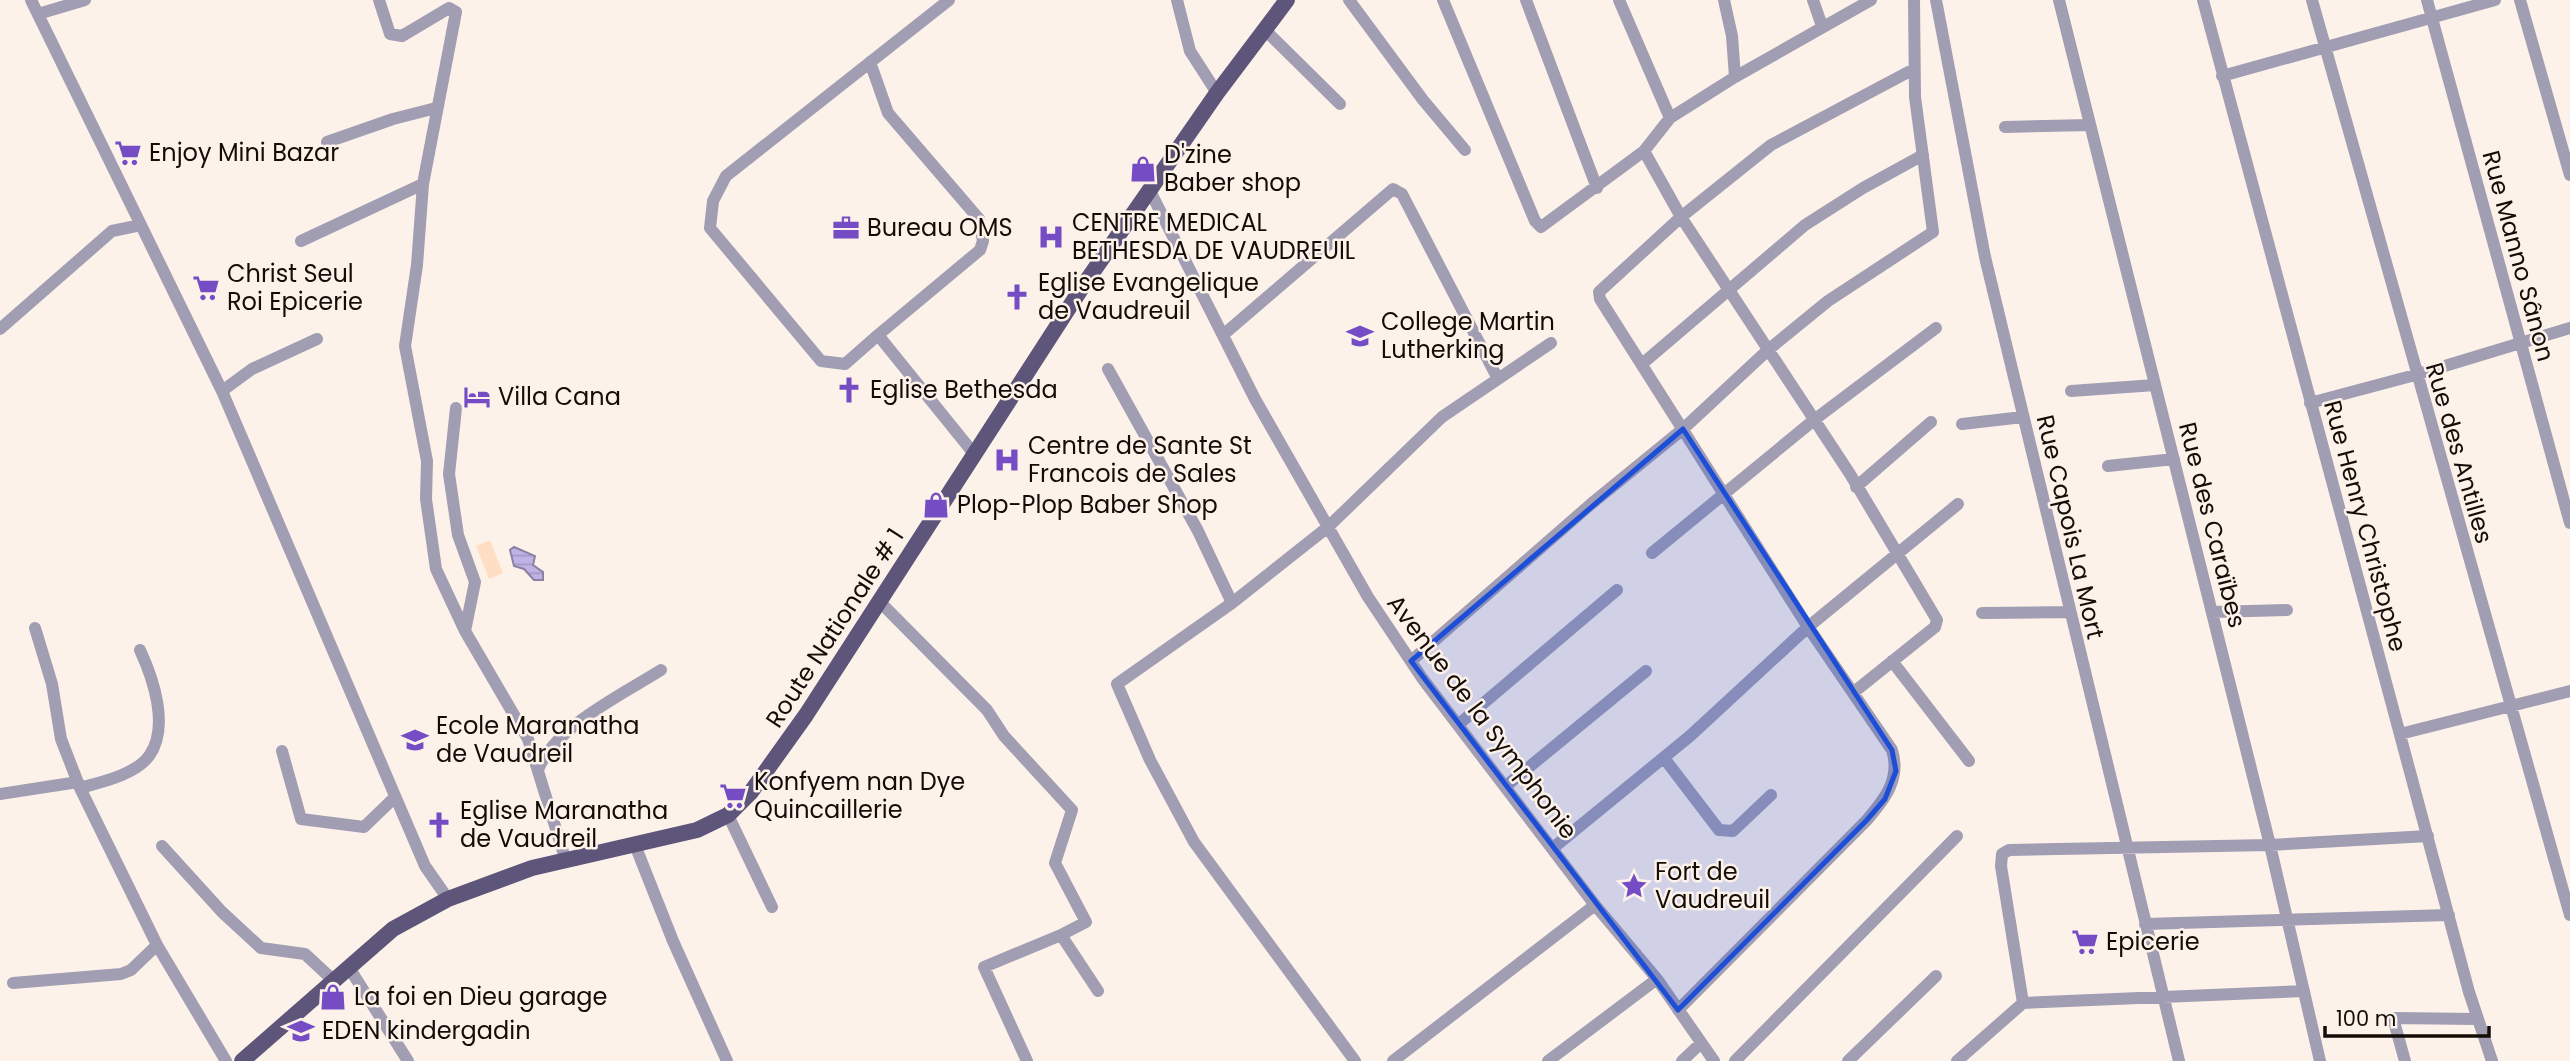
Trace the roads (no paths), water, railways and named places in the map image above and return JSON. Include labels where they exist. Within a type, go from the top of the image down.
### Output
[{"type":"main road","name":"Route Nationale # 1","points":[[242,1061],[393,929],[448,899],[565,858],[697,830],[728,815],[775,762],[1069,308],[1217,93],[1287,0]]},
{"type":"street","points":[[31,0],[222,391],[394,797],[425,866],[448,899]]},
{"type":"street","points":[[38,14],[85,0]]},
{"type":"street","points":[[379,0],[390,34],[394,36],[402,36],[449,8],[456,12],[423,184],[417,265],[405,346],[428,461],[426,499],[436,569],[465,631],[528,739],[565,858]]},
{"type":"street","points":[[870,62],[888,113],[979,219],[983,241],[980,250],[845,364],[821,361],[710,228],[713,201],[726,176],[870,62],[950,0]]},
{"type":"street","points":[[1177,0],[1190,51],[1217,93]]},
{"type":"street","points":[[1349,0],[1423,100],[1465,150]]},
{"type":"street","points":[[1443,0],[1537,225],[1545,226],[1644,151],[1670,118],[1735,77],[1871,0]]},
{"type":"street","points":[[1526,0],[1597,188]]},
{"type":"street","points":[[1619,0],[1670,118]]},
{"type":"street","points":[[1724,0],[1732,36],[1735,77]]},
{"type":"street","points":[[1812,0],[1822,26]]},
{"type":"street","points":[[1411,661],[1591,504],[1684,429],[1768,350],[1828,301],[1933,232],[1914,69],[1914,0]]},
{"type":"street","name":"Rue Capois La Mort","points":[[1936,0],[1984,257],[2179,1061]]},
{"type":"street","name":"Rue des Caraïbes","points":[[2059,0],[2270,845],[2320,1061]]},
{"type":"street","name":"Rue Henry Christophe","points":[[2203,0],[2477,1019],[2492,1061]]},
{"type":"street","name":"Rue des Antilles","points":[[2312,0],[2415,375],[2570,915]]},
{"type":"street","name":"Rue Manno Sânon","points":[[2427,0],[2570,523]]},
{"type":"street","points":[[2222,76],[2495,0]]},
{"type":"street","points":[[2520,0],[2570,175]]},
{"type":"street","points":[[1265,30],[1340,104]]},
{"type":"street","points":[[1678,1010],[1885,799],[1896,771],[1896,762],[1892,750],[1808,627],[1600,299],[1599,292],[1681,217],[1771,145],[1914,69]]},
{"type":"street","points":[[327,142],[393,119],[436,108]]},
{"type":"street","points":[[2005,127],[2090,125]]},
{"type":"street","points":[[1644,151],[1681,217],[1814,420],[1938,624],[1854,692]]},
{"type":"street","points":[[1642,364],[1805,225],[1923,156]]},
{"type":"street","points":[[301,241],[423,184]]},
{"type":"street","points":[[1223,335],[1393,189],[1402,194],[1498,379]]},
{"type":"street","name":"Avenue de la Symphonie","points":[[1150,191],[1255,399],[1368,597],[1411,661],[1595,905],[1657,979],[1714,1061]]},
{"type":"street","points":[[0,329],[112,231],[141,225]]},
{"type":"street","points":[[1652,553],[1814,420],[1936,328]]},
{"type":"street","points":[[2310,403],[2415,375],[2570,328]]},
{"type":"street","points":[[878,335],[975,455]]},
{"type":"street","points":[[222,391],[252,369],[317,339]]},
{"type":"street","points":[[1355,1061],[1194,842],[1118,691],[1117,684],[1232,603],[1328,527],[1442,416],[1551,343]]},
{"type":"street","points":[[1108,369],[1198,531],[1232,603]]},
{"type":"street","points":[[2071,391],[2155,385]]},
{"type":"street","points":[[456,408],[449,474],[458,536],[475,582],[465,631]]},
{"type":"street","points":[[1962,424],[2023,416]]},
{"type":"street","points":[[1856,487],[1931,422]]},
{"type":"street","points":[[2108,466],[2174,459]]},
{"type":"street","points":[[1553,848],[1664,758],[1808,627],[1958,504]]},
{"type":"street","points":[[1459,724],[1617,590]]},
{"type":"street","points":[[880,602],[987,710],[1004,736],[1072,810],[1055,863],[1086,922],[984,967],[1027,1061]]},
{"type":"street","points":[[2212,612],[2287,610]]},
{"type":"street","points":[[1982,613],[2069,612]]},
{"type":"street","points":[[35,628],[52,684],[61,739],[79,785],[157,945],[226,1061]]},
{"type":"street","points":[[0,794],[79,785],[131,769],[149,756],[156,734],[156,696],[153,677],[140,650]]},
{"type":"street","points":[[1892,661],[1969,761]]},
{"type":"street","points":[[538,771],[543,757],[557,741],[594,711],[662,670]]},
{"type":"street","points":[[1506,786],[1646,671]]},
{"type":"street","points":[[2400,734],[2570,691]]},
{"type":"street","points":[[282,751],[301,819],[364,827],[394,797]]},
{"type":"street","points":[[1664,758],[1719,830],[1733,831],[1771,795]]},
{"type":"street","points":[[728,815],[772,907]]},
{"type":"street","points":[[1735,1061],[1957,836]]},
{"type":"street","points":[[2023,1003],[2001,866],[2002,854],[2009,850],[2270,845],[2428,836]]},
{"type":"street","points":[[635,845],[673,941],[727,1061]]},
{"type":"street","points":[[162,846],[222,912],[261,948],[305,954],[333,979]]},
{"type":"street","points":[[1393,1061],[1595,905]]},
{"type":"street","points":[[2145,924],[2449,915]]},
{"type":"street","points":[[1061,935],[1098,991]]},
{"type":"street","points":[[13,983],[121,974],[131,970],[157,945]]},
{"type":"street","points":[[348,966],[408,1061]]},
{"type":"street","points":[[1848,1061],[1936,976]]},
{"type":"street","points":[[1548,1061],[1657,979]]},
{"type":"street","points":[[1957,1061],[2023,1003],[2304,991]]},
{"type":"street","points":[[2405,1061],[2393,1018],[2477,1019]]},
{"type":"street","points":[[1682,1061],[1700,1044]]},
{"type":"place","name":"Enjoy Mini Bazar","points":[[128,153]]},
{"type":"place","name":"D'zine Baber shop","points":[[1143,169]]},
{"type":"place","name":"Bureau OMS","points":[[846,228]]},
{"type":"place","name":"CENTRE MEDICAL BETHESDA DE VAUDREUIL","points":[[1051,237]]},
{"type":"place","name":"Christ Seul Roi Epicerie","points":[[206,288]]},
{"type":"place","name":"Eglise Evangelique de Vaudreuil","points":[[1017,297]]},
{"type":"place","name":"College Martin Lutherking","points":[[1360,336]]},
{"type":"place","name":"Eglise Bethesda","points":[[849,390]]},
{"type":"place","name":"Villa Cana","points":[[477,397]]},
{"type":"place","name":"Centre de Sante St Francois de Sales","points":[[1007,460]]},
{"type":"place","name":"Plop-Plop Baber Shop","points":[[936,505]]},
{"type":"place","name":"Ecole Maranatha de Vaudreil","points":[[415,740]]},
{"type":"place","name":"Konfyem nan Dye Quincaillerie","points":[[733,796]]},
{"type":"place","name":"Eglise Maranatha de Vaudreil","points":[[439,825]]},
{"type":"place","name":"Fort de Vaudreuil","points":[[1634,886]]},
{"type":"place","name":"Epicerie","points":[[2085,942]]},
{"type":"place","name":"La foi en Dieu garage","points":[[333,997]]},
{"type":"place","name":"EDEN kindergadin","points":[[301,1031]]}]
